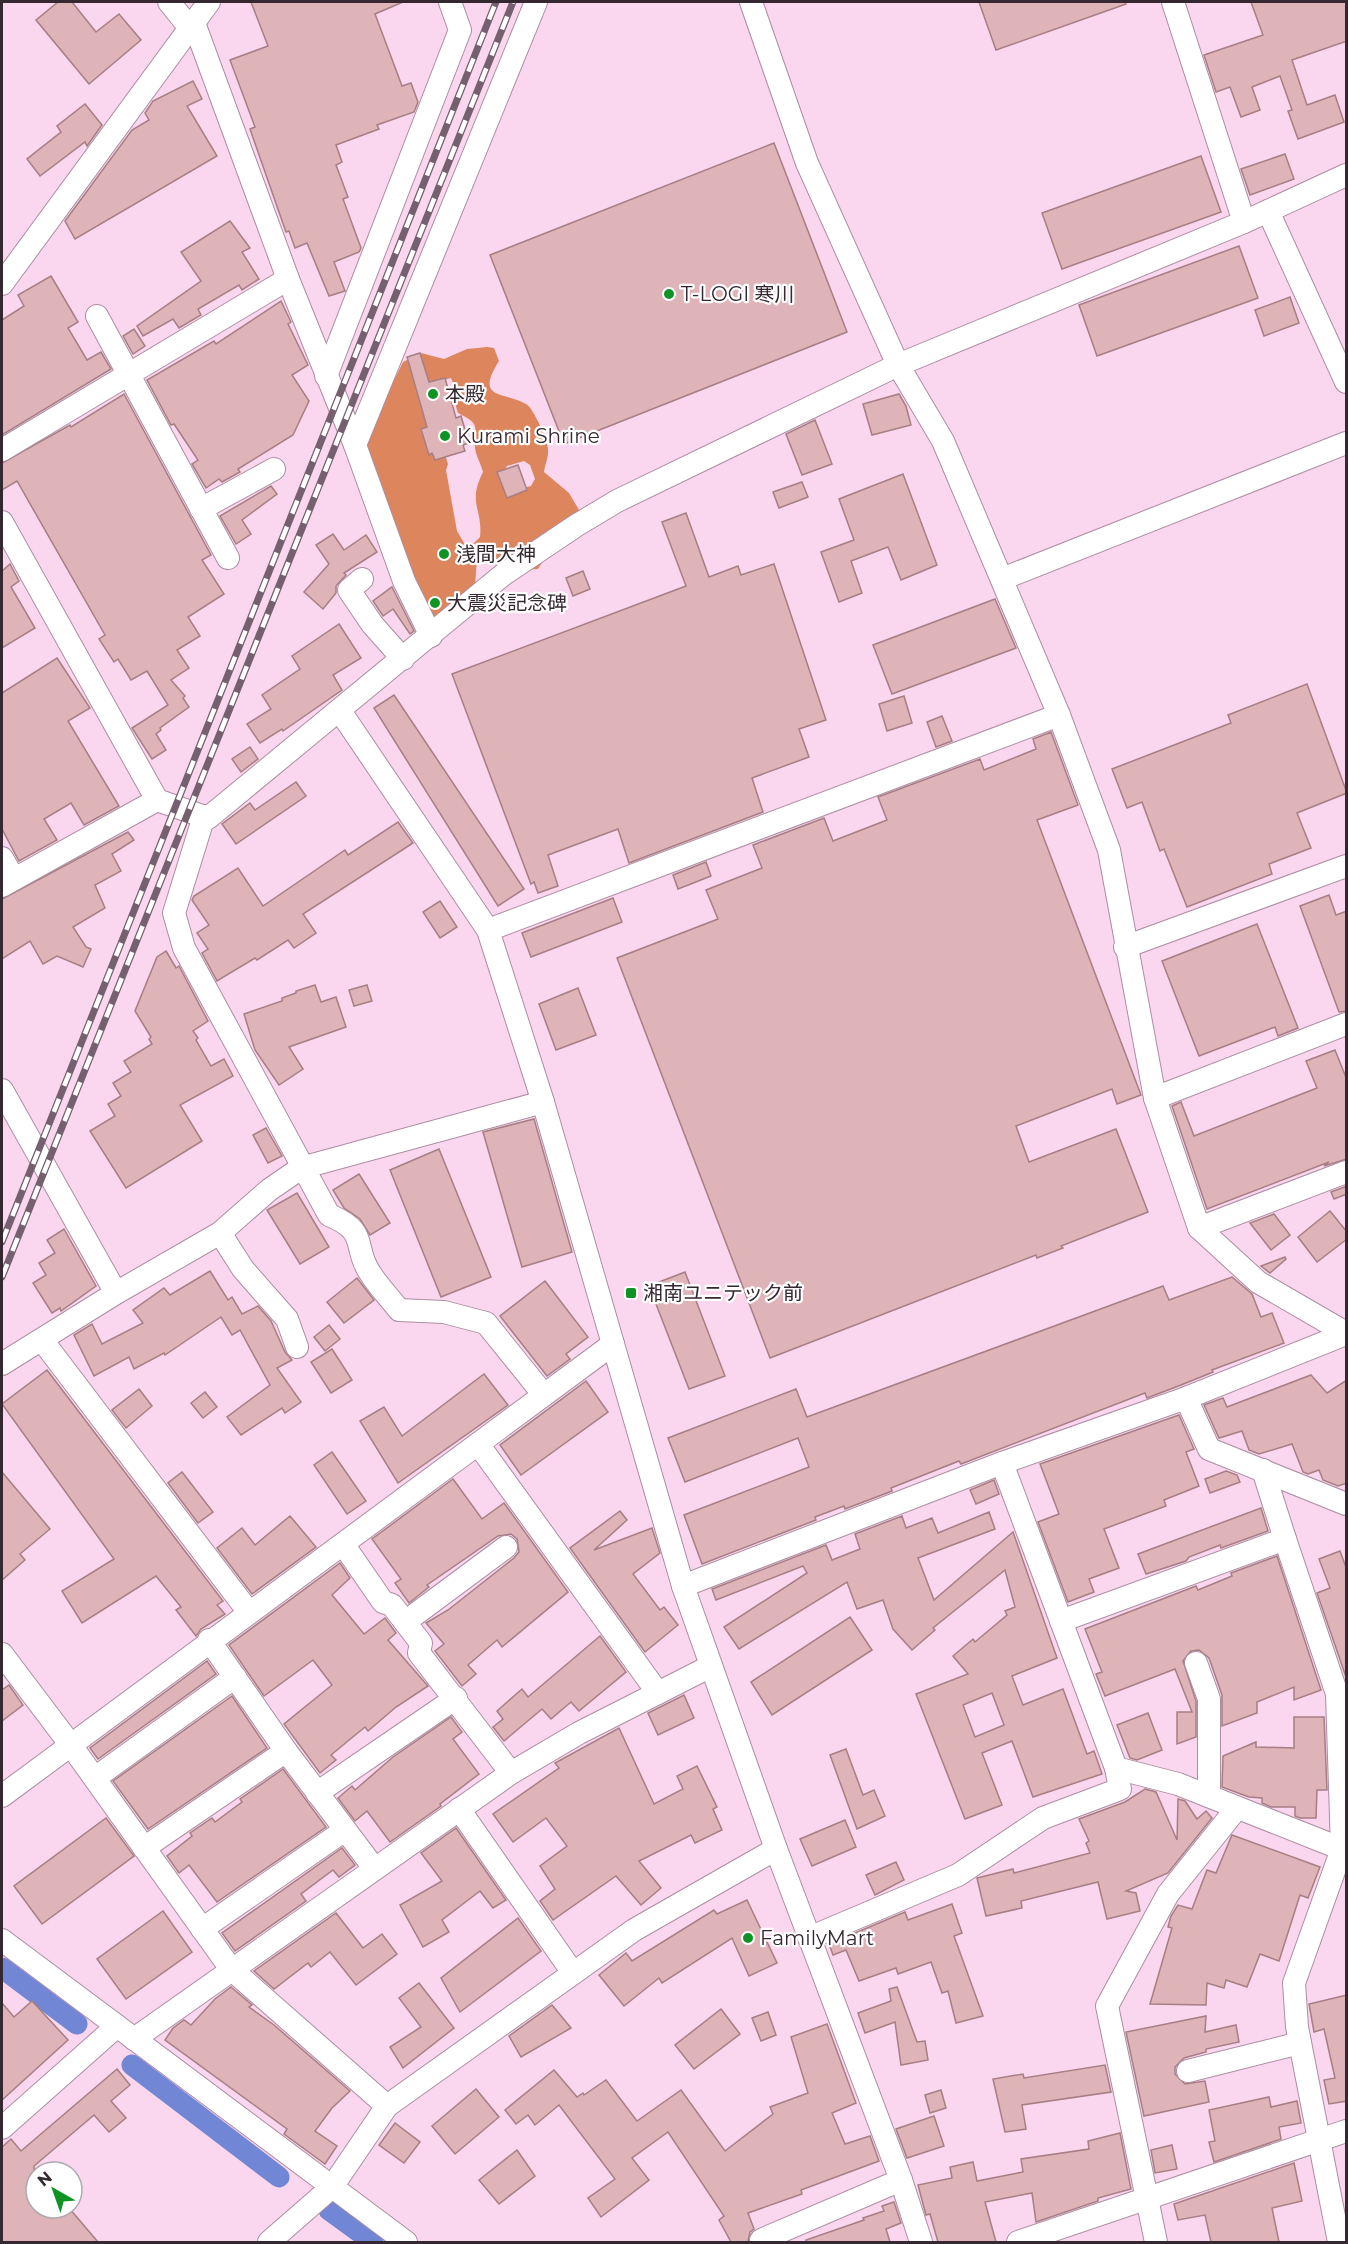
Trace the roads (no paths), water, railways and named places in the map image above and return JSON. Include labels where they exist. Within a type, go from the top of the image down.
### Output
[{"type":"street","points":[[169,2],[192,26],[288,279],[355,445],[404,581],[431,636]]},
{"type":"street","points":[[2,284],[209,2]]},
{"type":"street","points":[[326,376],[460,30],[450,2]]},
{"type":"street","points":[[355,445],[536,2]]},
{"type":"street","points":[[751,2],[807,163],[898,365],[943,441],[1059,715],[1109,850],[1125,947],[1155,1098],[1199,1228],[1258,1282],[1347,1334]]},
{"type":"street","points":[[1173,2],[1244,222]]},
{"type":"street","points":[[2,522],[157,800],[208,818],[504,574],[597,513],[692,463],[898,365],[1244,222],[1347,175]]},
{"type":"street","points":[[1268,211],[1347,382]]},
{"type":"street","points":[[2,450],[288,279]]},
{"type":"street","points":[[97,316],[228,558]]},
{"type":"street","points":[[1002,579],[1347,443]]},
{"type":"street","points":[[201,509],[274,469]]},
{"type":"street","points":[[362,579],[349,590],[372,624],[403,659]]},
{"type":"street","points":[[340,711],[488,930],[543,1102],[683,1586],[776,1849],[901,2180],[921,2242]]},
{"type":"street","points":[[488,930],[1059,715]]},
{"type":"street","points":[[2,858],[8,883],[157,800]]},
{"type":"street","points":[[204,816],[174,913],[177,930],[184,948],[329,1215],[347,1222],[360,1242],[368,1271],[399,1310],[444,1312],[486,1323],[544,1395]]},
{"type":"street","points":[[1125,947],[1347,866]]},
{"type":"street","points":[[1155,1098],[1347,1024]]},
{"type":"street","points":[[2,1090],[116,1293]]},
{"type":"street","points":[[2,1364],[116,1293],[220,1233],[269,1190],[302,1168],[543,1102]]},
{"type":"street","points":[[1199,1228],[1347,1172]]},
{"type":"street","points":[[220,1233],[243,1269],[287,1319],[297,1347]]},
{"type":"street","points":[[683,1586],[1002,1463],[1186,1398],[1347,1334]]},
{"type":"street","points":[[42,1340],[248,1611]]},
{"type":"street","points":[[2,1796],[248,1611],[343,1545],[613,1344]]},
{"type":"street","points":[[1186,1398],[1209,1449],[1347,1504]]},
{"type":"street","points":[[478,1444],[657,1693]]},
{"type":"street","points":[[809,1938],[958,1875],[1043,1818],[1120,1789],[1116,1768],[1002,1463]]},
{"type":"street","points":[[1263,1470],[1337,1694],[1343,1750],[1344,1851],[1294,1983],[1300,2043],[1339,2242]]},
{"type":"street","points":[[1061,1622],[1285,1539]]},
{"type":"street","points":[[343,1545],[383,1602],[392,1605],[422,1643],[419,1653],[456,1698],[511,1773]]},
{"type":"street","points":[[405,1622],[506,1547]]},
{"type":"street","points":[[209,1640],[286,1751],[374,1868]]},
{"type":"street","points":[[2,1654],[95,1778],[231,1970],[387,2106]]},
{"type":"street","points":[[1196,1664],[1209,1699],[1209,1796]]},
{"type":"street","points":[[2,2128],[125,2033],[231,1970],[511,1773],[579,1733],[711,1666]]},
{"type":"street","points":[[95,1778],[236,1677]]},
{"type":"street","points":[[317,1793],[456,1698]]},
{"type":"street","points":[[144,1848],[286,1751]]},
{"type":"street","points":[[1116,1768],[1178,1784],[1344,1851]]},
{"type":"street","points":[[1156,2242],[1107,2006],[1168,1894],[1237,1808]]},
{"type":"street","points":[[459,1809],[573,1973]]},
{"type":"street","points":[[202,1929],[345,1830]]},
{"type":"street","points":[[269,2242],[332,2187],[387,2106],[634,1930],[776,1849]]},
{"type":"street","points":[[2,1940],[406,2242]]},
{"type":"street","points":[[1188,2071],[1300,2043]]},
{"type":"street","points":[[1018,2242],[1347,2131]]},
{"type":"street","points":[[761,2240],[901,2180]]},
{"type":"waterway","points":[[2,1968],[77,2024]]},
{"type":"waterway","points":[[132,2065],[279,2177]]},
{"type":"waterway","points":[[329,2210],[373,2242]]},
{"type":"railway","points":[[2,1242],[496,2]]},
{"type":"railway","points":[[2,1277],[513,2]]},
{"type":"place","name":"T-LOGI 寒川","points":[[669,294]]},
{"type":"place","name":"本殿","points":[[433,394]]},
{"type":"place","name":"Kurami Shrine","points":[[445,436]]},
{"type":"place","name":"浅間大神","points":[[444,554]]},
{"type":"place","name":"大震災記念碑","points":[[435,603]]},
{"type":"place","name":"湘南ユニテック前","points":[[631,1293]]},
{"type":"place","name":"FamilyMart","points":[[748,1938]]}]
